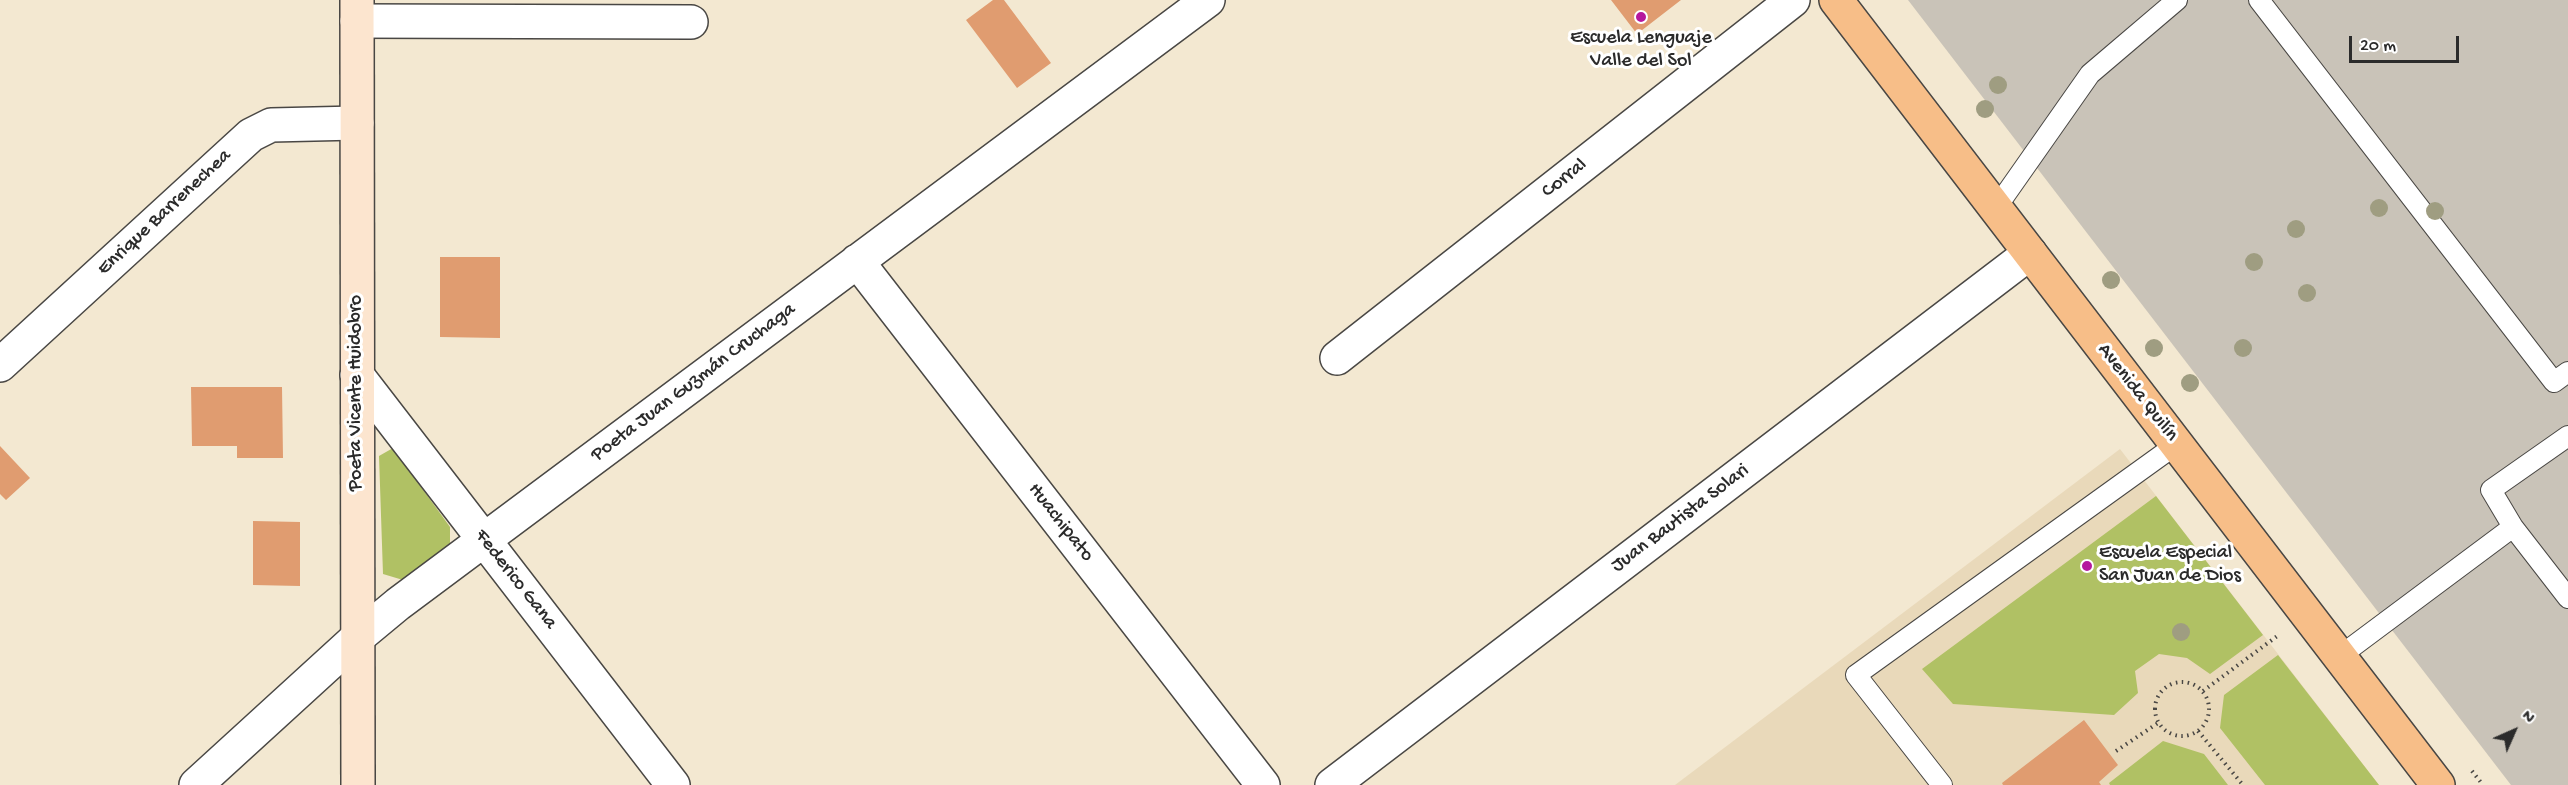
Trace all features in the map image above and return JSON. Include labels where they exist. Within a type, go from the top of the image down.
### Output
[{"type":"main road","name":"Avenida Quilín","points":[[1836,0],[2438,785]]},
{"type":"street","name":"Poeta Juan Guzmán Cruchaga","points":[[196,785],[357,638],[483,539],[1208,0]]},
{"type":"street","name":"Corral","points":[[1337,358],[1793,0]]},
{"type":"street","points":[[357,10],[691,22]]},
{"type":"street","name":"Poeta Vicente Huidobro","points":[[357,10],[358,785]]},
{"type":"street","name":"Enrique Barrenechea","points":[[0,365],[251,135],[271,125],[357,123]]},
{"type":"street","name":"Juan Bautista Solari","points":[[1332,785],[2030,253]]},
{"type":"street","name":"Huachipato","points":[[857,261],[1263,785]]},
{"type":"street","name":"Federico Gana","points":[[357,375],[673,785]]},
{"type":"lane","points":[[1996,208],[2090,74],[2178,0]]},
{"type":"lane","points":[[2259,0],[2554,382],[2568,372]]},
{"type":"lane","points":[[2568,436],[2491,490],[2513,527],[2568,598]]},
{"type":"lane","points":[[1942,785],[1856,675],[2177,444]]},
{"type":"lane","points":[[2340,656],[2513,527]]},
{"type":"path","points":[[2203,691],[2269,642]]},
{"type":"path","points":[[2188,682],[2203,691],[2210,708],[2208,717],[2198,731],[2181,736],[2164,730],[2158,723],[2155,705],[2157,696],[2171,684],[2188,682]]},
{"type":"path","points":[[2116,751],[2158,723]]},
{"type":"path","points":[[2198,731],[2243,785]]},
{"type":"shaded area","points":[[1908,0],[2568,0],[2568,785],[2511,785]]},
{"type":"shaded area","name":"Escuela Especial San Juan de Dios","points":[[2120,449],[2379,785],[1675,785]]},
{"type":"green space","points":[[393,448],[450,527],[450,545],[403,580],[383,574],[379,456]]},
{"type":"green space","points":[[2156,496],[2263,635],[2210,674],[2187,658],[2159,654],[2135,671],[2138,693],[2114,715],[1953,704],[1922,669]]},
{"type":"green space","points":[[2278,655],[2379,785],[2265,785],[2220,728],[2224,695]]},
{"type":"green space","points":[[2163,741],[2204,754],[2228,785],[2110,785],[2109,783]]},
{"type":"building","points":[[993,0],[1004,0],[1051,63],[1017,88],[966,20]]},
{"type":"building","name":"Escuela Lenguaje Valle del Sol","points":[[1611,0],[1681,0],[1637,34]]},
{"type":"building","points":[[440,257],[500,257],[500,338],[440,337]]},
{"type":"building","points":[[191,387],[282,387],[283,458],[237,458],[237,446],[192,446]]},
{"type":"building","points":[[0,446],[30,478],[6,500],[0,494]]},
{"type":"building","points":[[253,521],[300,522],[300,586],[253,585]]},
{"type":"building","points":[[2084,720],[2118,765],[2099,782],[2101,785],[2003,785],[2002,783]]},
{"type":"place","name":"Escuela Lenguaje Valle del Sol","points":[[1641,17]]},
{"type":"place","name":"Escuela Especial San Juan de Dios","points":[[2087,566]]}]
